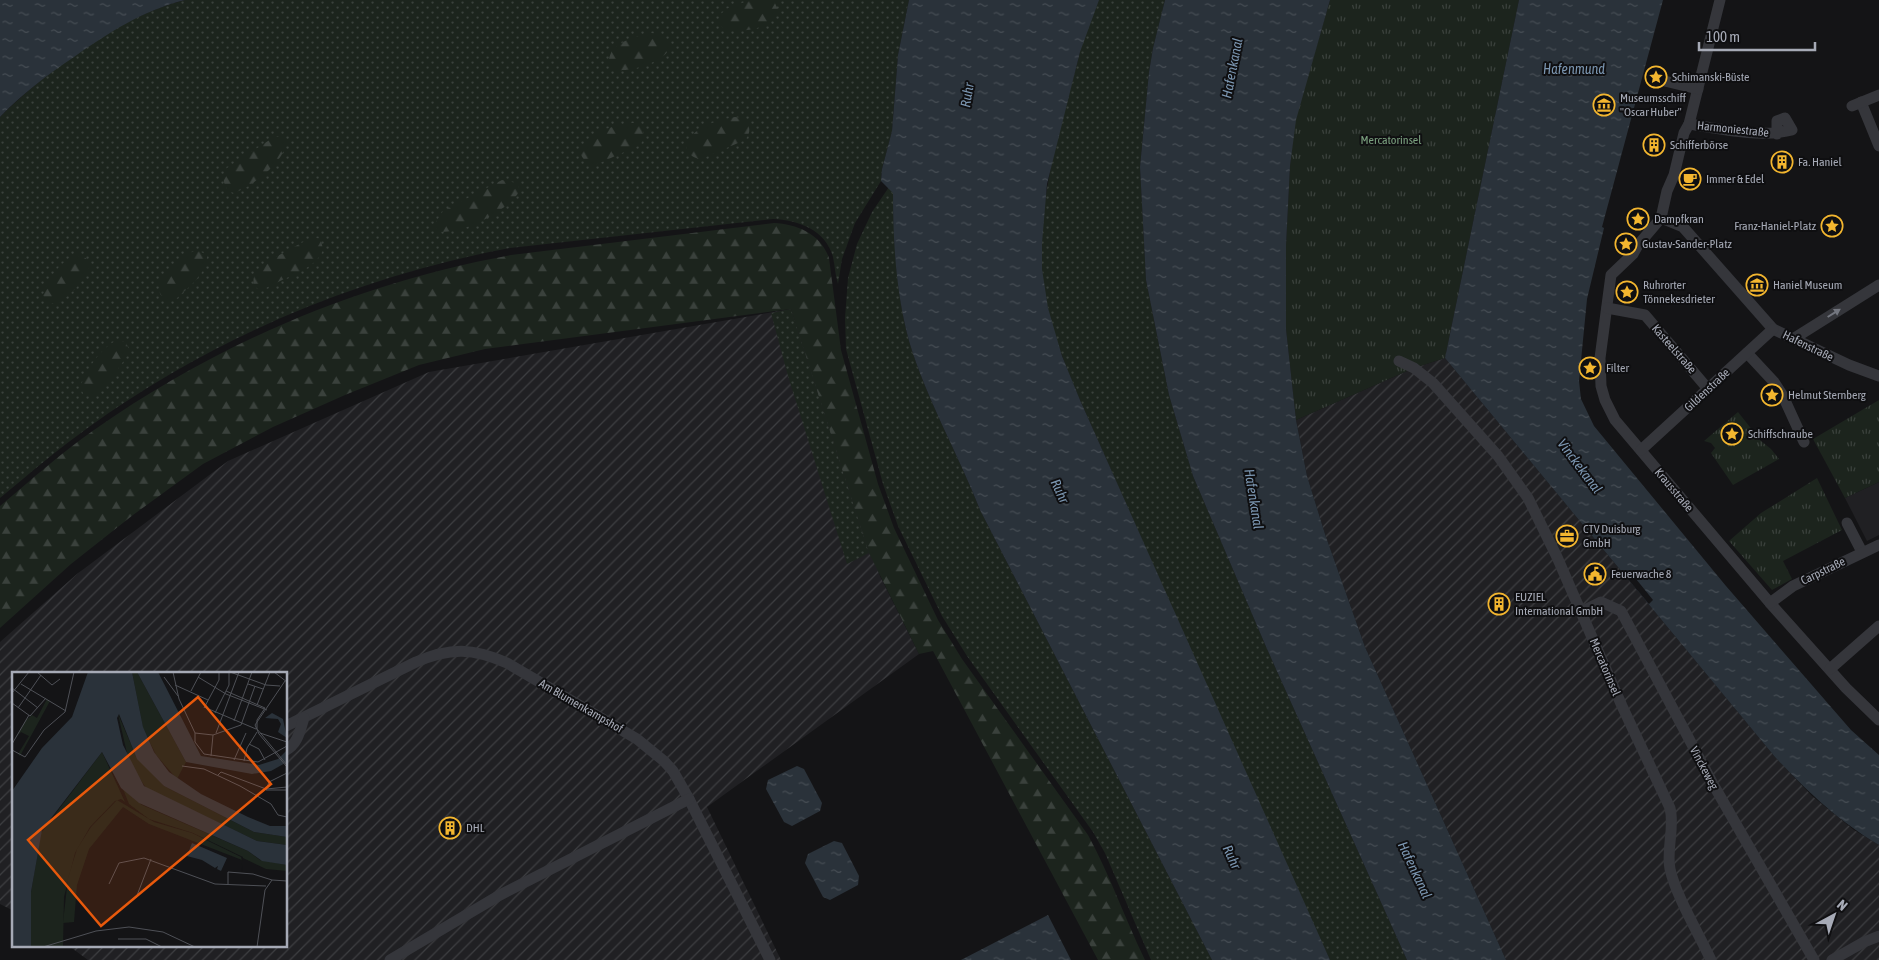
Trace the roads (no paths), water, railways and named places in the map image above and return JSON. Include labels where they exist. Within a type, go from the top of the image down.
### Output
[{"type":"street","points":[[1658,222],[1667,190],[1674,175],[1684,133],[1689,124],[1720,0]]},
{"type":"street","points":[[1652,78],[1698,89]]},
{"type":"street","points":[[1879,95],[1856,104],[1879,146]]},
{"type":"street","name":"Harmoniestraße","points":[[1689,124],[1718,129],[1778,134]]},
{"type":"street","name":"Krausstraße","points":[[1658,222],[1638,245],[1633,254],[1611,275],[1600,358],[1601,386],[1605,400],[1615,420],[1770,603],[1879,720]]},
{"type":"street","name":"Hafenstraße","points":[[1658,222],[1683,227],[1773,329],[1849,365],[1879,376]]},
{"type":"street","points":[[1793,338],[1879,285]]},
{"type":"street","name":"Kasteelstraße","points":[[1607,308],[1645,315],[1708,389]]},
{"type":"street","name":"Gildenstraße","points":[[1641,450],[1773,329]]},
{"type":"street","points":[[1747,353],[1779,389],[1804,442]]},
{"type":"street","name":"Mercatorinsel","points":[[1399,361],[1414,368],[1433,383],[1498,456],[1517,480],[1542,526],[1622,706],[1670,808],[1672,821],[1670,868],[1711,960]]},
{"type":"street","points":[[1847,523],[1862,552]]},
{"type":"street","name":"Carpstraße","points":[[1770,603],[1793,586],[1879,545]]},
{"type":"street","name":"Vinckeweg","points":[[1581,612],[1600,602],[1621,611],[1713,784],[1814,960]]},
{"type":"street","points":[[1830,669],[1879,626]]},
{"type":"street","name":"Am Blumenkampshof","points":[[288,725],[427,657],[449,651],[470,651],[507,663],[637,739],[664,760],[690,799],[770,960]]},
{"type":"street","points":[[288,749],[293,745],[299,734],[304,718]]},
{"type":"street","points":[[390,960],[500,895],[690,799]]},
{"type":"street","points":[[1832,960],[1873,937],[1879,936]]},
{"type":"water","points":[[0,0],[185,0],[141,16],[100,39],[35,85],[0,117]]},
{"type":"water","name":"Ruhr","points":[[909,0],[1099,0],[1080,52],[1047,184],[1042,243],[1042,269],[1048,308],[1062,356],[1080,400],[1330,960],[1212,960],[980,510],[934,406],[909,341],[901,305],[896,267],[893,193],[881,181],[882,169],[892,131],[898,55]]},
{"type":"water","name":"Hafenkanal","points":[[1165,0],[1330,0],[1296,120],[1290,166],[1286,246],[1286,329],[1296,420],[1307,476],[1325,534],[1365,647],[1506,960],[1407,960],[1267,649],[1193,476],[1169,395],[1146,280],[1140,167],[1149,72]]},
{"type":"water","points":[[1519,0],[1663,0],[1602,227],[1604,228],[1587,299],[1579,381],[1581,399],[1594,426],[1726,586],[1851,730],[1879,755],[1879,845],[1850,826],[1824,805],[1775,757],[1445,358]]},
{"type":"water","points":[[797,766],[804,769],[822,803],[820,811],[792,826],[784,822],[766,789],[768,780]]},
{"type":"water","points":[[834,841],[842,843],[859,876],[858,885],[830,900],[823,897],[805,863],[808,854]]},
{"type":"water","points":[[1048,915],[1071,960],[961,960]]},
{"type":"place","name":"Schimanski-Büste","points":[[1656,77]]},
{"type":"place","name":"Museumsschiff \"Oscar Huber\"","points":[[1604,105]]},
{"type":"place","name":"Schifferbörse","points":[[1654,145]]},
{"type":"place","name":"Fa. Haniel","points":[[1782,162]]},
{"type":"place","name":"Immer & Edel","points":[[1690,179]]},
{"type":"place","name":"Dampfkran","points":[[1638,219]]},
{"type":"place","name":"Franz-Haniel-Platz","points":[[1832,226]]},
{"type":"place","name":"Gustav-Sander-Platz","points":[[1626,244]]},
{"type":"place","name":"Haniel Museum","points":[[1757,285]]},
{"type":"place","name":"Ruhrorter Tönnekesdrieter","points":[[1627,292]]},
{"type":"place","name":"Filter","points":[[1590,368]]},
{"type":"place","name":"Helmut Sternberg","points":[[1772,395]]},
{"type":"place","name":"Schiffschraube","points":[[1732,434]]},
{"type":"place","name":"CTV Duisburg GmbH","points":[[1567,536]]},
{"type":"place","name":"Feuerwache 8","points":[[1595,574]]},
{"type":"place","name":"EUZIEL International GmbH","points":[[1499,604]]},
{"type":"place","name":"DHL","points":[[450,828]]},
{"type":"water label","name":"Hafenmund","points":[[1574,69]]},
{"type":"water label","name":"Vinckekanal","points":[[1580,466]]}]
